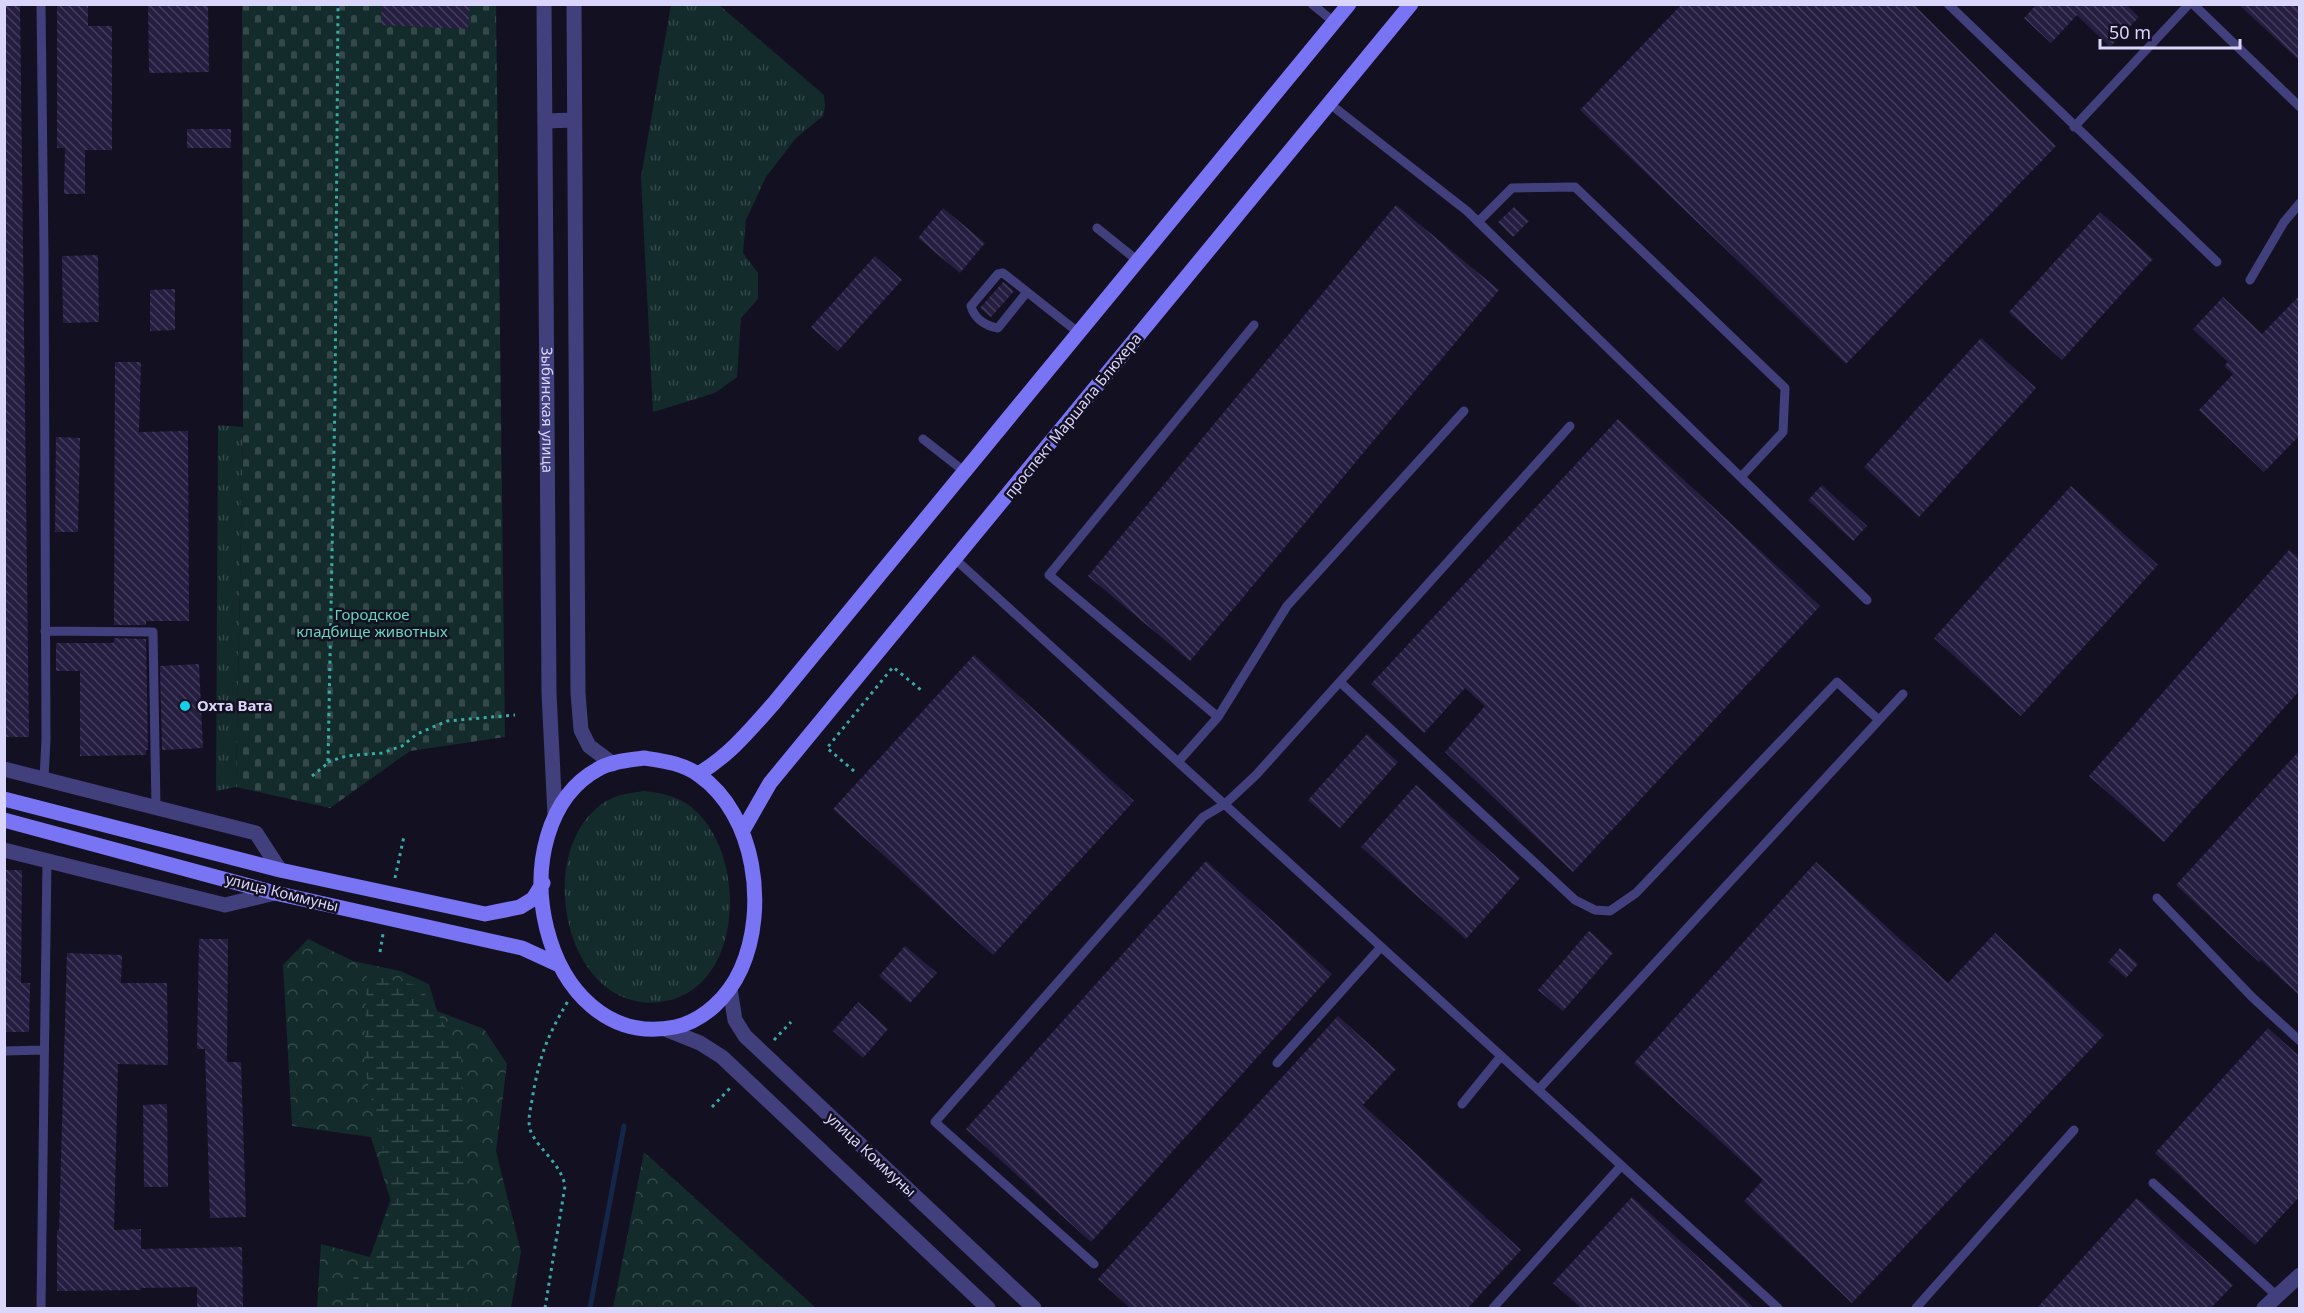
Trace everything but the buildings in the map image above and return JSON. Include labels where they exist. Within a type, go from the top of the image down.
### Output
[{"type":"street","name":"Зыбинская улица","points":[[544,4],[549,693],[555,815]]},
{"type":"street","name":"Зыбинская улица","points":[[574,4],[578,693],[581,730],[589,746],[613,764]]},
{"type":"street","points":[[698,774],[727,755],[774,703],[1349,4]]},
{"type":"street","name":"проспект Маршала Блюхера","points":[[742,832],[770,783],[1411,4]]},
{"type":"street","points":[[545,121],[574,120]]},
{"type":"street","points":[[644,758],[676,763],[698,774],[726,803],[742,832],[752,870],[751,938],[742,967],[730,989],[713,1008],[680,1026],[649,1030],[629,1027],[609,1019],[575,989],[560,965],[547,931],[544,912],[544,857],[555,815],[566,796],[584,779],[603,766],[644,758]]},
{"type":"street","points":[[4,769],[256,833],[280,870]]},
{"type":"street","name":"улица Коммуны","points":[[4,799],[280,870],[485,914],[520,907],[533,899],[543,883]]},
{"type":"street","name":"улица Коммуны","points":[[4,820],[275,893],[522,948],[560,965]]},
{"type":"street","points":[[4,850],[225,904],[275,893]]},
{"type":"street","name":"улица Коммуны","points":[[730,989],[735,1020],[745,1036],[1034,1308]]},
{"type":"street","name":"улица Коммуны","points":[[665,1029],[700,1043],[722,1057],[988,1308]]},
{"type":"street","points":[[2264,1308],[2300,1275]]},
{"type":"lane","points":[[41,4],[46,740],[44,778]]},
{"type":"lane","points":[[1312,4],[1334,22]]},
{"type":"lane","points":[[1948,4],[2217,262]]},
{"type":"lane","points":[[2074,127],[2191,4],[2300,107]]},
{"type":"lane","points":[[1330,104],[1478,222],[1867,600]]},
{"type":"lane","points":[[1478,222],[1512,188],[1575,187],[1777,380],[1785,388],[1783,432],[1741,477]]},
{"type":"lane","points":[[2250,280],[2284,222],[2300,203]]},
{"type":"lane","points":[[1097,228],[1138,261]]},
{"type":"lane","points":[[1027,292],[998,328],[988,326],[973,314],[971,306],[998,274],[1003,273],[1079,333]]},
{"type":"lane","points":[[1218,717],[1049,575],[1254,325]]},
{"type":"lane","points":[[1178,762],[1218,717],[1287,606],[1464,411]]},
{"type":"lane","points":[[1094,1264],[935,1122],[1180,843],[1203,818],[1225,804],[1256,775],[1570,426]]},
{"type":"lane","points":[[923,439],[965,472]]},
{"type":"lane","points":[[955,559],[1778,1308]]},
{"type":"lane","points":[[45,630],[153,632],[156,807]]},
{"type":"lane","points":[[1341,683],[1575,900],[1595,910],[1610,911],[1636,893],[1837,682],[1879,720]]},
{"type":"lane","points":[[1538,1090],[1903,693]]},
{"type":"lane","points":[[41,1308],[39,1293],[44,1220],[47,860]]},
{"type":"lane","points":[[2157,898],[2252,997],[2300,1041]]},
{"type":"lane","points":[[1277,1063],[1381,947]]},
{"type":"lane","points":[[4,1051],[44,1050]]},
{"type":"lane","points":[[1462,1104],[1501,1056]]},
{"type":"lane","points":[[1916,1308],[2074,1130]]},
{"type":"lane","points":[[1494,1308],[1621,1166]]},
{"type":"lane","points":[[2153,1183],[2277,1296]]},
{"type":"path","points":[[328,763],[335,410],[338,4]]},
{"type":"path","points":[[854,771],[827,748],[893,667],[921,690]]},
{"type":"path","points":[[312,776],[328,763],[346,756],[382,753],[402,747],[417,734],[447,721],[515,715]]},
{"type":"path","points":[[545,1308],[565,1186],[564,1179],[555,1163],[531,1134],[529,1120],[538,1063],[551,1029],[575,989]]},
{"type":"green space","name":"Городское кладбище животных","points":[[242,5],[496,5],[505,737],[410,751],[330,808],[236,787],[243,427]]},
{"type":"green space","points":[[671,5],[719,5],[824,95],[825,106],[823,116],[796,138],[766,177],[746,220],[743,253],[758,273],[758,299],[741,318],[737,377],[715,393],[653,412],[641,177]]},
{"type":"green space","points":[[218,425],[243,427],[236,787],[216,791]]},
{"type":"green space","points":[[644,791],[677,798],[687,804],[707,824],[721,851],[729,882],[729,915],[723,946],[710,973],[689,992],[660,1002],[627,998],[600,982],[581,956],[569,923],[565,888],[569,854],[582,824],[610,799]]},
{"type":"green space","points":[[308,939],[353,961],[400,971],[429,984],[437,1011],[484,1029],[507,1064],[496,1151],[521,1252],[511,1308],[317,1308],[321,1244],[370,1257],[392,1205],[371,1137],[292,1126],[283,965]]},
{"type":"green space","points":[[367,975],[420,986],[461,1052],[467,1308],[347,1308],[344,1290],[370,1257],[393,1193],[364,1066]]},
{"type":"green space","points":[[644,1152],[816,1308],[613,1308]]},
{"type":"waterway","points":[[590,1308],[624,1126]]},
{"type":"place","name":"Охта Вата","points":[[185,706]]}]
